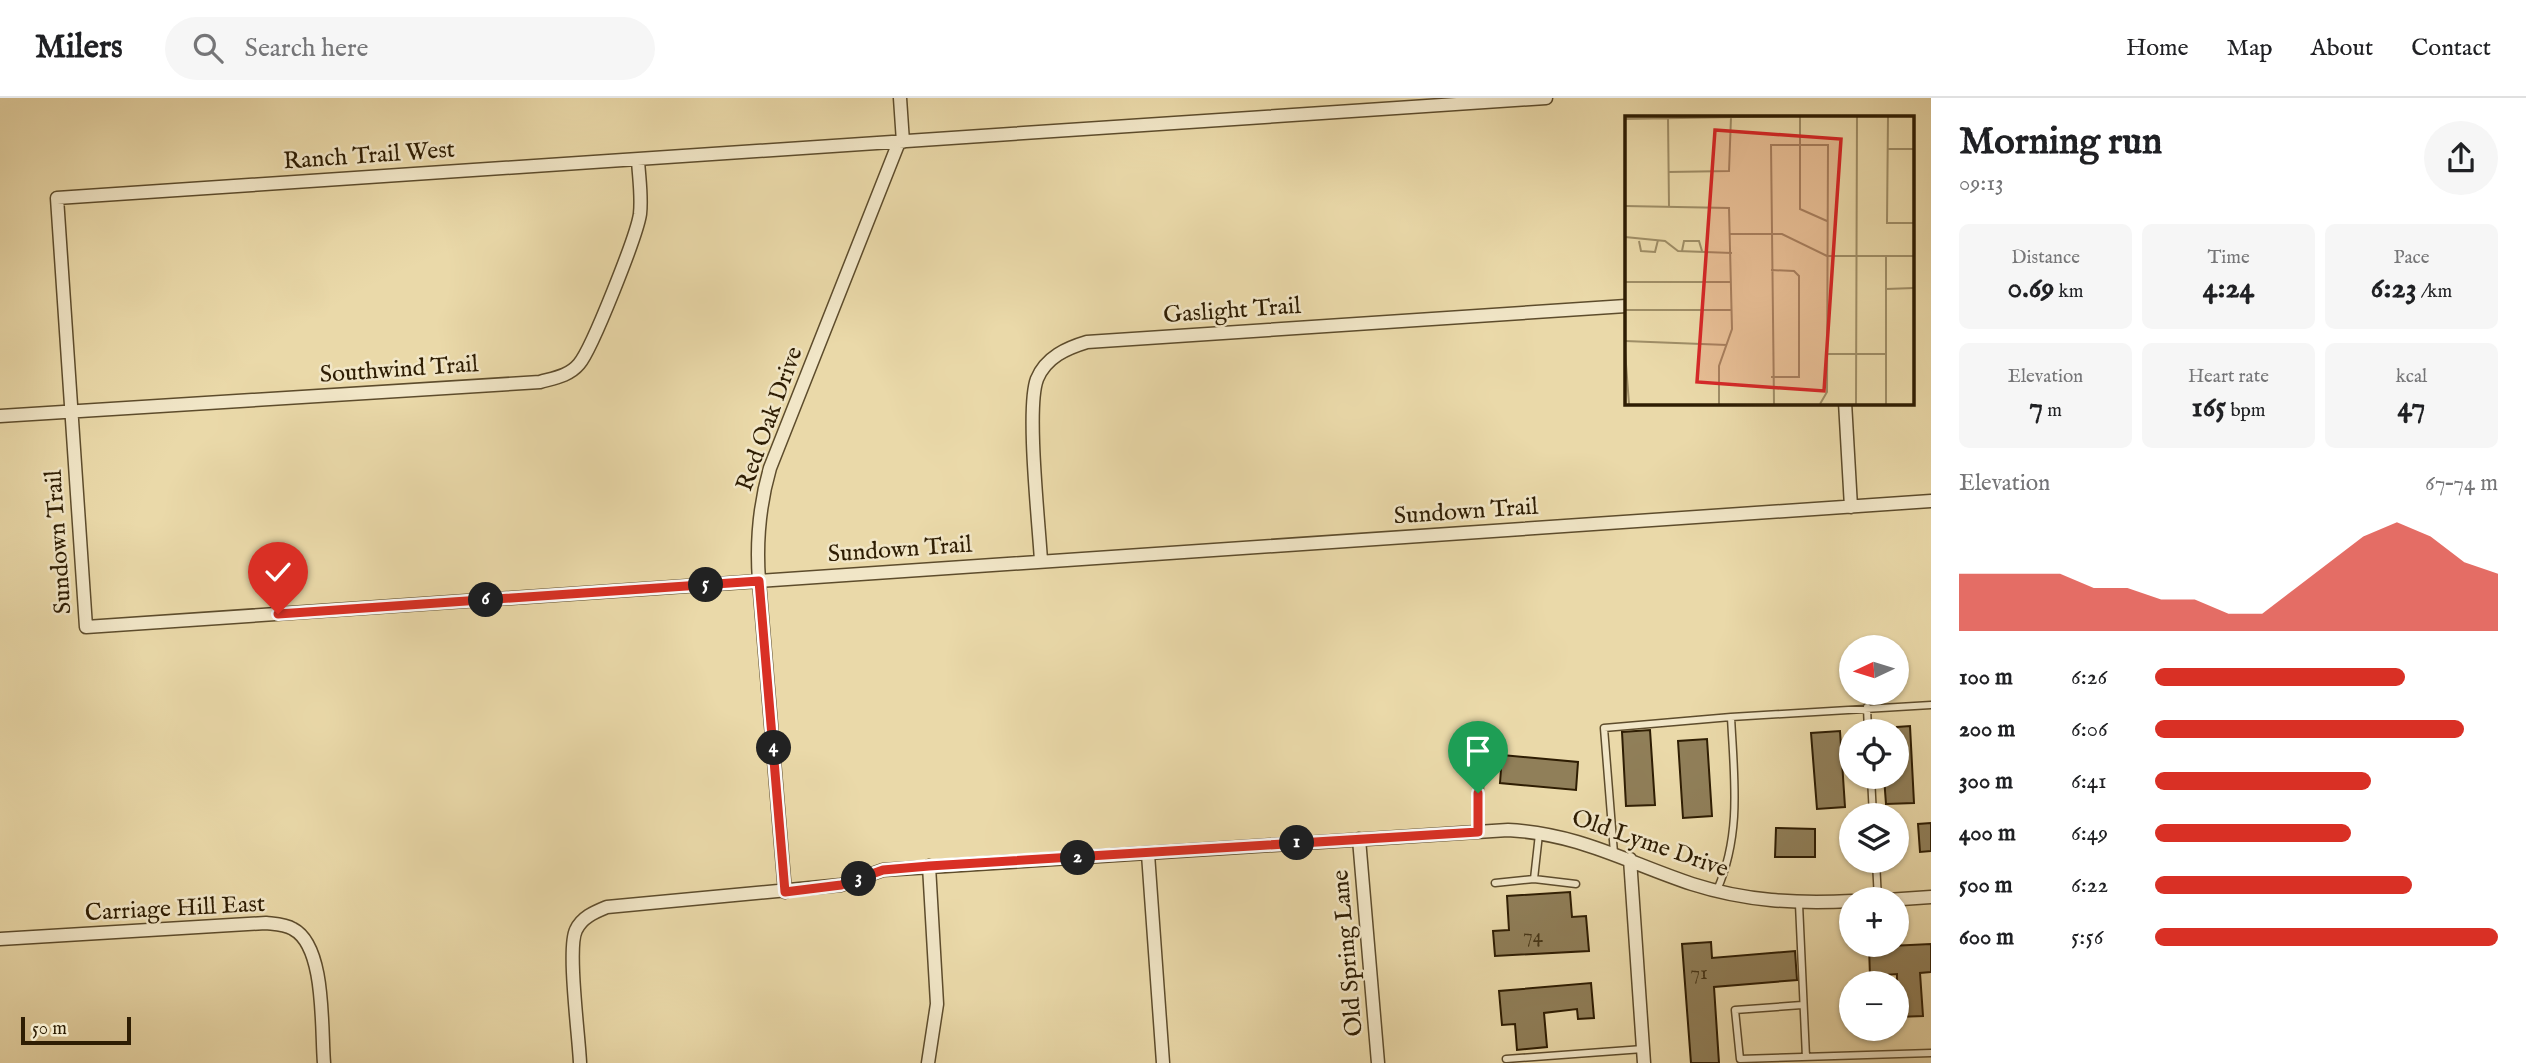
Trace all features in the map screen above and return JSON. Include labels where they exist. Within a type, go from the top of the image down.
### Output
[{"type":"street","name":"Red Oak Drive","points":[[785,892],[759,581],[758,525],[770,468],[901,142],[900,98]]},
{"type":"street","name":"Ranch Trail West","points":[[71,412],[57,198],[1546,98]]},
{"type":"street","name":"Southwind Trail","points":[[0,416],[540,382],[569,373],[585,356],[636,232],[640,204],[638,160]]},
{"type":"street","name":"Gaslight Trail","points":[[1041,561],[1034,391],[1046,365],[1071,347],[1087,342],[1625,306]]},
{"type":"street","points":[[1844,404],[1851,507]]},
{"type":"street","name":"Sundown Trail","points":[[71,412],[86,627],[1931,501]]},
{"type":"street","name":"Old Lyme Drive","points":[[580,1063],[573,940],[582,920],[599,910],[841,885],[883,870],[1478,832],[1539,832],[1614,853],[1662,874],[1717,890],[1799,904],[1839,902]]},
{"type":"street","name":"Old Spring Lane","points":[[1359,839],[1378,1063]]},
{"type":"street","points":[[1148,854],[1163,1063]]},
{"type":"street","points":[[1630,859],[1644,1063]]},
{"type":"street","points":[[928,1063],[937,1004],[929,866]]},
{"type":"street","points":[[1909,898],[1931,897]]},
{"type":"street","name":"Carriage Hill East","points":[[0,939],[266,923],[293,929],[304,938],[315,959],[324,1063]]},
{"type":"lane","points":[[1614,853],[1604,728],[1867,707],[1931,705]]},
{"type":"lane","points":[[1867,707],[1867,719]]},
{"type":"lane","points":[[1717,890],[1730,862],[1736,814],[1731,717]]},
{"type":"lane","points":[[1478,832],[1482,734]]},
{"type":"lane","points":[[1534,879],[1539,832]]},
{"type":"lane","points":[[1495,883],[1534,879],[1576,884]]},
{"type":"lane","points":[[1799,904],[1806,1057]]},
{"type":"lane","points":[[1802,1005],[1735,1010],[1740,1059],[1931,1053]]},
{"type":"lane","points":[[1506,1059],[1643,1049]]},
{"type":"building","points":[[1909,726],[1914,803],[1886,803],[1885,789],[1909,789]]},
{"type":"building","points":[[1650,730],[1655,805],[1626,806],[1622,732]]},
{"type":"building","points":[[1839,731],[1839,789],[1844,789],[1845,803],[1839,803],[1839,807],[1817,809],[1811,733]]},
{"type":"building","points":[[1707,739],[1712,816],[1683,818],[1678,741]]},
{"type":"building","points":[[1502,755],[1578,762],[1576,790],[1500,783]]},
{"type":"building","points":[[1931,823],[1931,851],[1920,852],[1918,824]]},
{"type":"building","points":[[1776,828],[1815,829],[1815,857],[1775,857]]},
{"type":"building","points":[[1570,892],[1572,917],[1586,916],[1589,951],[1495,956],[1493,931],[1509,930],[1507,896]]},
{"type":"building","points":[[1711,942],[1712,958],[1795,951],[1797,980],[1714,987],[1719,1063],[1691,1063],[1682,944]]},
{"type":"building","points":[[1931,944],[1931,972],[1920,973],[1923,1016],[1909,1017],[1909,971],[1870,971],[1869,957],[1909,957],[1909,945]]},
{"type":"building","points":[[1591,983],[1594,1018],[1578,1019],[1577,1009],[1544,1013],[1547,1047],[1517,1050],[1515,1024],[1502,1025],[1499,991]]},
{"type":"route","points":[[278,614],[759,581],[785,892],[841,885],[883,870],[929,866],[1478,832],[1478,793]]}]
